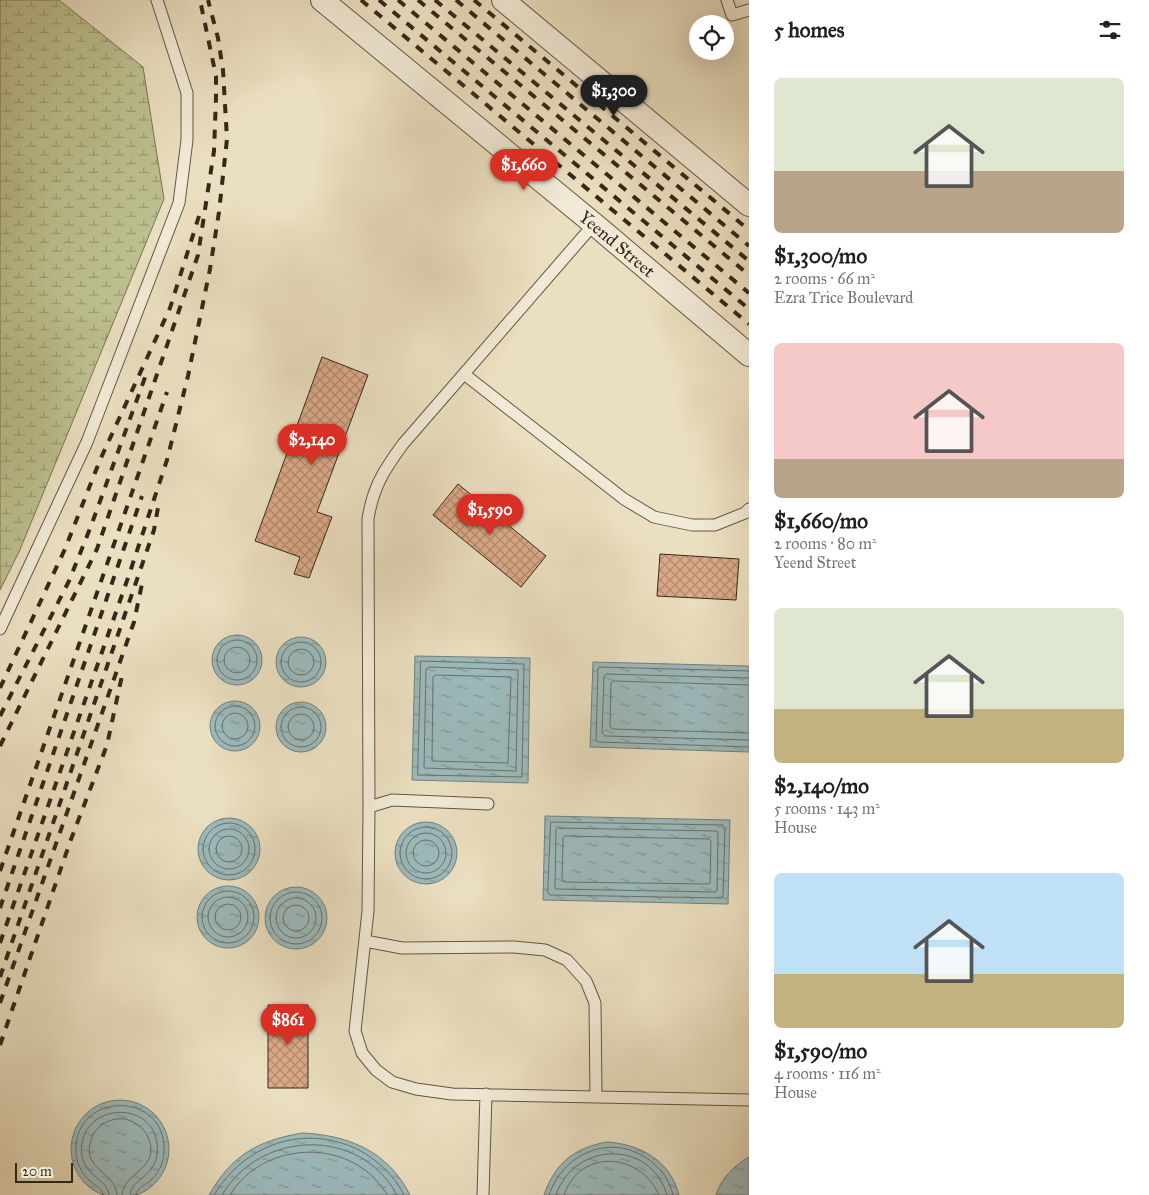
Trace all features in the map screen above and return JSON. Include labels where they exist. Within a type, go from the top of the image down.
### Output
[{"type":"street","name":"Yeend Street","points":[[322,0],[594,224],[749,355]]},
{"type":"street","points":[[503,0],[749,206]]},
{"type":"lane","points":[[0,629],[87,442],[179,203],[187,140],[187,93],[157,0]]},
{"type":"lane","points":[[727,0],[732,15],[749,10]]},
{"type":"lane","points":[[594,224],[403,444],[384,469],[371,500],[368,519],[370,807],[368,911],[355,1031],[362,1053],[376,1070],[392,1082],[416,1089],[452,1094],[749,1100]]},
{"type":"lane","points":[[464,374],[624,499],[654,517],[692,526],[715,525],[745,513],[749,509]]},
{"type":"lane","points":[[370,807],[392,800],[488,804]]},
{"type":"lane","points":[[364,941],[402,948],[529,948],[545,950],[567,960],[586,981],[595,1003],[596,1096]]},
{"type":"lane","points":[[483,1195],[486,1094]]},
{"type":"green space","points":[[0,0],[59,0],[143,67],[164,199],[19,552],[0,590]]},
{"type":"water","points":[[237,635],[246,637],[257,646],[262,660],[260,669],[251,680],[237,685],[228,683],[217,674],[212,660],[214,651],[223,640]]},
{"type":"water","points":[[301,637],[310,639],[321,648],[326,662],[324,671],[315,682],[301,687],[292,685],[281,676],[276,662],[278,653],[287,642]]},
{"type":"water","points":[[415,656],[530,658],[528,783],[412,780]]},
{"type":"water","points":[[593,662],[749,666],[749,752],[590,747]]},
{"type":"water","points":[[235,701],[244,703],[255,712],[260,726],[258,735],[249,746],[235,751],[226,749],[215,740],[210,726],[212,717],[221,706]]},
{"type":"water","points":[[301,702],[310,704],[321,713],[326,727],[324,736],[315,747],[301,752],[292,750],[281,741],[276,727],[278,718],[287,707]]},
{"type":"water","points":[[545,816],[730,820],[728,904],[543,900]]},
{"type":"water","points":[[223,818],[235,818],[251,827],[258,837],[260,849],[258,861],[251,871],[235,880],[223,880],[212,875],[203,866],[198,855],[198,843],[203,832],[212,823]]},
{"type":"water","points":[[420,822],[432,822],[448,831],[455,841],[457,853],[455,865],[448,875],[432,884],[420,884],[409,879],[400,870],[395,859],[395,847],[400,836],[409,827]]},
{"type":"water","points":[[222,886],[234,886],[250,895],[257,905],[259,917],[257,929],[250,939],[234,948],[222,948],[211,943],[202,934],[197,923],[197,911],[202,900],[211,891]]},
{"type":"water","points":[[290,887],[302,887],[318,896],[325,906],[327,918],[325,930],[318,940],[302,949],[290,949],[279,944],[270,935],[265,924],[265,912],[270,901],[279,892]]},
{"type":"water","points":[[110,1101],[130,1101],[147,1108],[161,1122],[168,1139],[168,1159],[161,1176],[147,1190],[133,1196],[107,1196],[93,1190],[79,1176],[72,1159],[72,1139],[79,1122],[93,1108]]},
{"type":"water","points":[[302,1133],[335,1137],[365,1148],[390,1167],[410,1195],[209,1195],[227,1170],[247,1152],[272,1140]]},
{"type":"water","points":[[607,1142],[631,1146],[652,1156],[669,1173],[679,1195],[544,1195],[554,1174],[567,1159],[585,1148]]},
{"type":"water","points":[[749,1157],[749,1195],[716,1195],[721,1183],[729,1173]]},
{"type":"building","points":[[322,357],[368,375],[317,512],[332,517],[309,578],[294,574],[300,557],[255,541]]},
{"type":"building","points":[[458,484],[546,556],[521,587],[433,515]]},
{"type":"building","points":[[660,554],[739,559],[736,600],[657,596]]},
{"type":"building","points":[[268,1005],[308,1005],[308,1088],[268,1088]]},
{"type":"railway","points":[[0,746],[97,549],[198,255],[214,151],[216,98],[216,76],[200,0]]},
{"type":"railway","points":[[0,943],[129,575],[167,460],[188,376],[210,269],[219,212],[227,139],[223,70],[218,38],[208,0]]},
{"type":"railway","points":[[361,0],[749,324]]},
{"type":"railway","points":[[379,0],[749,309]]},
{"type":"railway","points":[[398,0],[749,293]]},
{"type":"railway","points":[[418,0],[749,275]]},
{"type":"railway","points":[[435,0],[749,261]]},
{"type":"railway","points":[[456,0],[749,246]]},
{"type":"railway","points":[[474,0],[749,230]]},
{"type":"railway","points":[[0,688],[65,549],[100,460],[170,308],[199,216]]},
{"type":"railway","points":[[0,716],[69,581],[147,372]]},
{"type":"railway","points":[[0,871],[167,392]]},
{"type":"railway","points":[[0,908],[142,496]]},
{"type":"railway","points":[[0,977],[154,530],[159,502]]},
{"type":"railway","points":[[0,1003],[134,622],[143,579]]},
{"type":"railway","points":[[0,1045],[70,842],[107,745],[123,671]]}]
